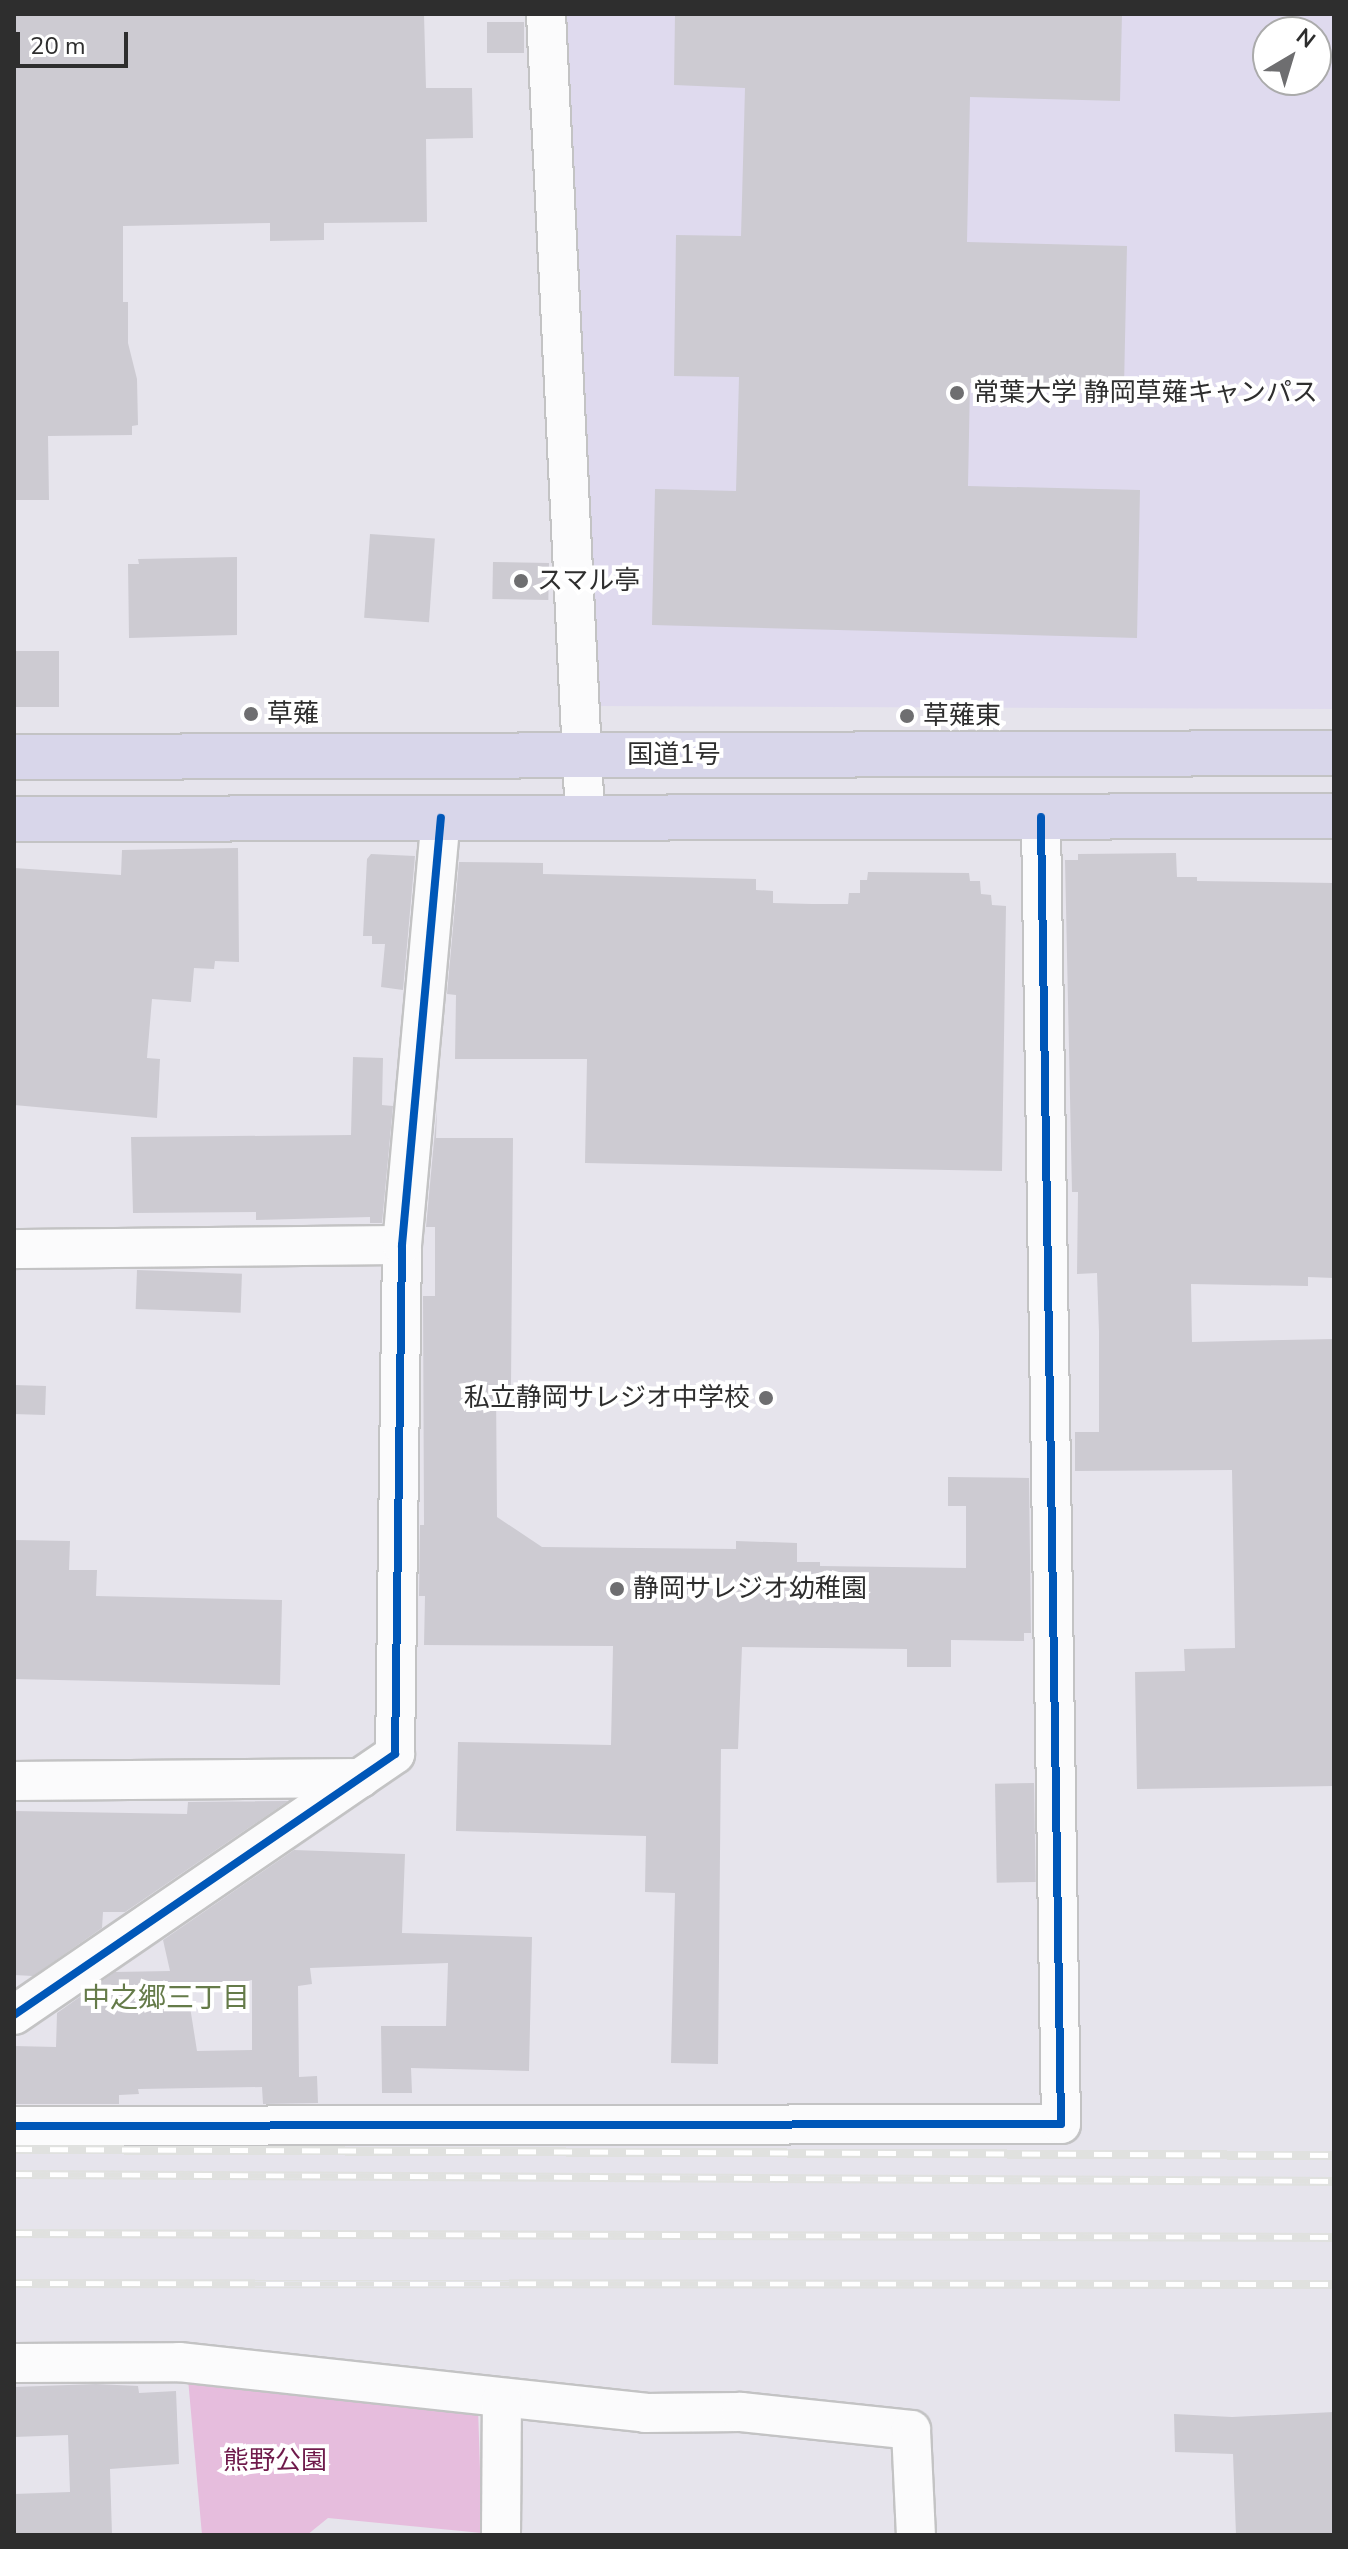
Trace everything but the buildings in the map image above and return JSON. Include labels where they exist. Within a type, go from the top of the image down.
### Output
[{"type":"highway","name":"国道1号","points":[[14,757],[1334,753]]},
{"type":"highway","points":[[14,819],[1334,816]]},
{"type":"street","points":[[546,14],[585,818]]},
{"type":"street","points":[[14,2126],[1061,2124],[1041,817]]},
{"type":"street","points":[[14,2015],[395,1754],[402,1245],[441,818]]},
{"type":"street","points":[[14,1249],[402,1245]]},
{"type":"street","points":[[14,1781],[361,1778]]},
{"type":"street","points":[[14,2363],[179,2362],[645,2413],[741,2412],[911,2430],[916,2535]]},
{"type":"street","points":[[501,2535],[502,2399]]},
{"type":"shaded area","name":"常葉大学 静岡草薙キャンパス","points":[[564,14],[1334,14],[1334,709],[595,706]]},
{"type":"green space","name":"熊野公園","points":[[188,2379],[478,2407],[482,2533],[328,2518],[307,2535],[202,2535]]},
{"type":"railway","points":[[14,2149],[1334,2155]]},
{"type":"railway","points":[[14,2174],[1334,2181]]},
{"type":"railway","points":[[14,2233],[1334,2237]]},
{"type":"railway","points":[[14,2283],[1334,2284]]},
{"type":"cycle path","points":[[14,2126],[1061,2124],[1041,817]]},
{"type":"cycle path","points":[[14,2015],[395,1754],[402,1245],[441,818]]},
{"type":"place","name":"常葉大学 静岡草薙キャンパス","points":[[957,393]]},
{"type":"place","name":"スマル亭","points":[[521,581]]},
{"type":"place","name":"草薙","points":[[251,714]]},
{"type":"place","name":"草薙東","points":[[907,716]]},
{"type":"place","name":"私立静岡サレジオ中学校","points":[[766,1398]]},
{"type":"place","name":"静岡サレジオ幼稚園","points":[[617,1589]]},
{"type":"district","name":"中之郷三丁目","points":[[166,1998]]}]
